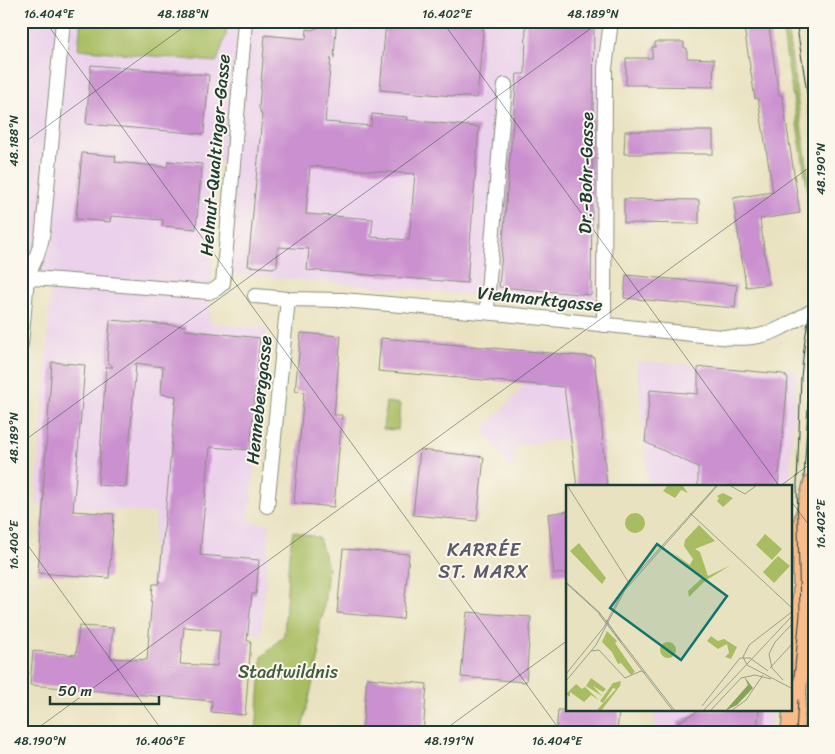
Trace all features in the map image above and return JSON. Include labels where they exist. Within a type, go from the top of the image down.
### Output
[{"type":"main road","points":[[792,733],[804,591],[804,526],[814,485]]},
{"type":"main road","points":[[804,591],[814,561]]},
{"type":"street","points":[[21,344],[24,278],[37,255],[41,242],[63,21]]},
{"type":"street","name":"Helmut-Qualtinger-Gasse","points":[[24,278],[209,292],[216,290],[223,283],[245,21]]},
{"type":"street","name":"Dr.-Bohr-Gasse","points":[[604,325],[606,68],[611,21]]},
{"type":"street","points":[[487,312],[505,85]]},
{"type":"street","name":"Viehmarktgasse","points":[[256,296],[288,299],[343,300],[487,312],[743,338],[769,333],[782,328],[814,310]]},
{"type":"street","name":"Henneberggasse","points":[[267,506],[288,299]]},
{"type":"shaded area","points":[[21,21],[601,21],[595,306],[224,273],[230,163],[216,162],[210,323],[268,328],[249,522],[270,524],[261,634],[147,624],[156,513],[36,504],[51,288],[21,285]]},
{"type":"shaded area","points":[[637,361],[797,371],[789,485],[648,485]]},
{"type":"shaded area","points":[[526,383],[564,387],[571,439],[515,446],[512,472],[483,430]]},
{"type":"shaded area","points":[[655,712],[772,712],[770,733],[654,733]]},
{"type":"green space","points":[[81,21],[227,21],[226,35],[215,62],[78,49]]},
{"type":"green space","points":[[781,21],[786,21],[813,206],[810,207]]},
{"type":"green space","points":[[386,402],[400,404],[398,430],[383,429]]},
{"type":"green space","name":"Stadtwildnis","points":[[293,531],[319,538],[328,567],[323,615],[320,621],[319,656],[301,733],[256,733],[262,657],[284,635],[289,557]]},
{"type":"building","points":[[331,21],[333,21],[333,27],[336,28],[334,59],[331,58],[325,122],[371,126],[372,114],[408,117],[407,120],[479,127],[467,283],[307,270],[309,249],[278,247],[277,267],[248,266],[262,117],[259,107],[265,35],[306,39],[307,29],[312,30]],"holes":[[[310,166],[415,174],[409,240],[371,237],[373,219],[306,214]]]},
{"type":"building","points":[[386,21],[484,21],[477,98],[380,90]]},
{"type":"building","points":[[526,21],[594,21],[591,295],[499,287],[517,74],[525,74]]},
{"type":"building","points":[[743,21],[768,21],[779,95],[782,95],[800,213],[760,219],[769,284],[746,287],[733,198],[773,192],[758,98],[755,99]]},
{"type":"building","points":[[655,42],[684,42],[684,48],[687,48],[687,58],[714,59],[713,87],[626,85],[626,58],[652,58],[652,47],[655,47]]},
{"type":"building","points":[[91,65],[209,75],[204,134],[86,124]]},
{"type":"building","points":[[625,131],[713,131],[713,154],[624,154]]},
{"type":"building","points":[[82,153],[116,156],[115,162],[167,167],[168,161],[202,164],[196,229],[162,226],[163,220],[111,216],[110,222],[76,219]]},
{"type":"building","points":[[624,199],[699,200],[699,224],[624,223]]},
{"type":"building","points":[[626,275],[737,285],[735,308],[624,298]]},
{"type":"building","points":[[110,320],[186,326],[185,330],[260,338],[250,450],[210,447],[200,555],[259,560],[256,594],[252,594],[247,641],[251,641],[245,715],[211,712],[212,701],[30,685],[33,651],[76,655],[79,626],[113,628],[110,658],[147,660],[153,584],[159,584],[176,396],[161,394],[163,367],[136,363],[126,487],[98,485],[106,367],[113,367],[107,361]],"holes":[[[184,627],[220,630],[217,666],[180,664]]]},
{"type":"building","points":[[301,333],[341,336],[334,415],[342,415],[334,507],[294,503],[304,392],[295,391]]},
{"type":"building","points":[[381,338],[594,357],[607,485],[577,485],[564,387],[378,371]]},
{"type":"building","points":[[52,362],[85,365],[73,511],[114,514],[109,578],[38,573]]},
{"type":"building","points":[[698,368],[783,374],[786,376],[788,379],[778,485],[698,485],[698,467],[645,442],[650,390],[698,394]]},
{"type":"building","points":[[420,450],[484,457],[477,521],[413,515]]},
{"type":"building","points":[[566,511],[566,573],[554,574],[548,514]]},
{"type":"building","points":[[343,549],[409,554],[403,619],[337,613]]},
{"type":"building","points":[[467,612],[531,617],[526,682],[461,677]]},
{"type":"building","points":[[367,678],[427,684],[423,733],[362,733]]},
{"type":"building","points":[[558,710],[566,710],[566,712],[619,712],[617,733],[556,733]]},
{"type":"building","points":[[696,712],[759,712],[757,733],[678,733],[678,722]]},
{"type":"tram line","points":[[796,21],[814,138]]},
{"type":"tram line","points":[[792,698],[800,614],[797,485],[801,377],[805,339],[814,288]]},
{"type":"tram line","points":[[804,478],[811,351]]},
{"type":"tram line","points":[[796,733],[798,700]]},
{"type":"district","name":"KARRÉE ST. MARX","points":[[484,560]]}]
